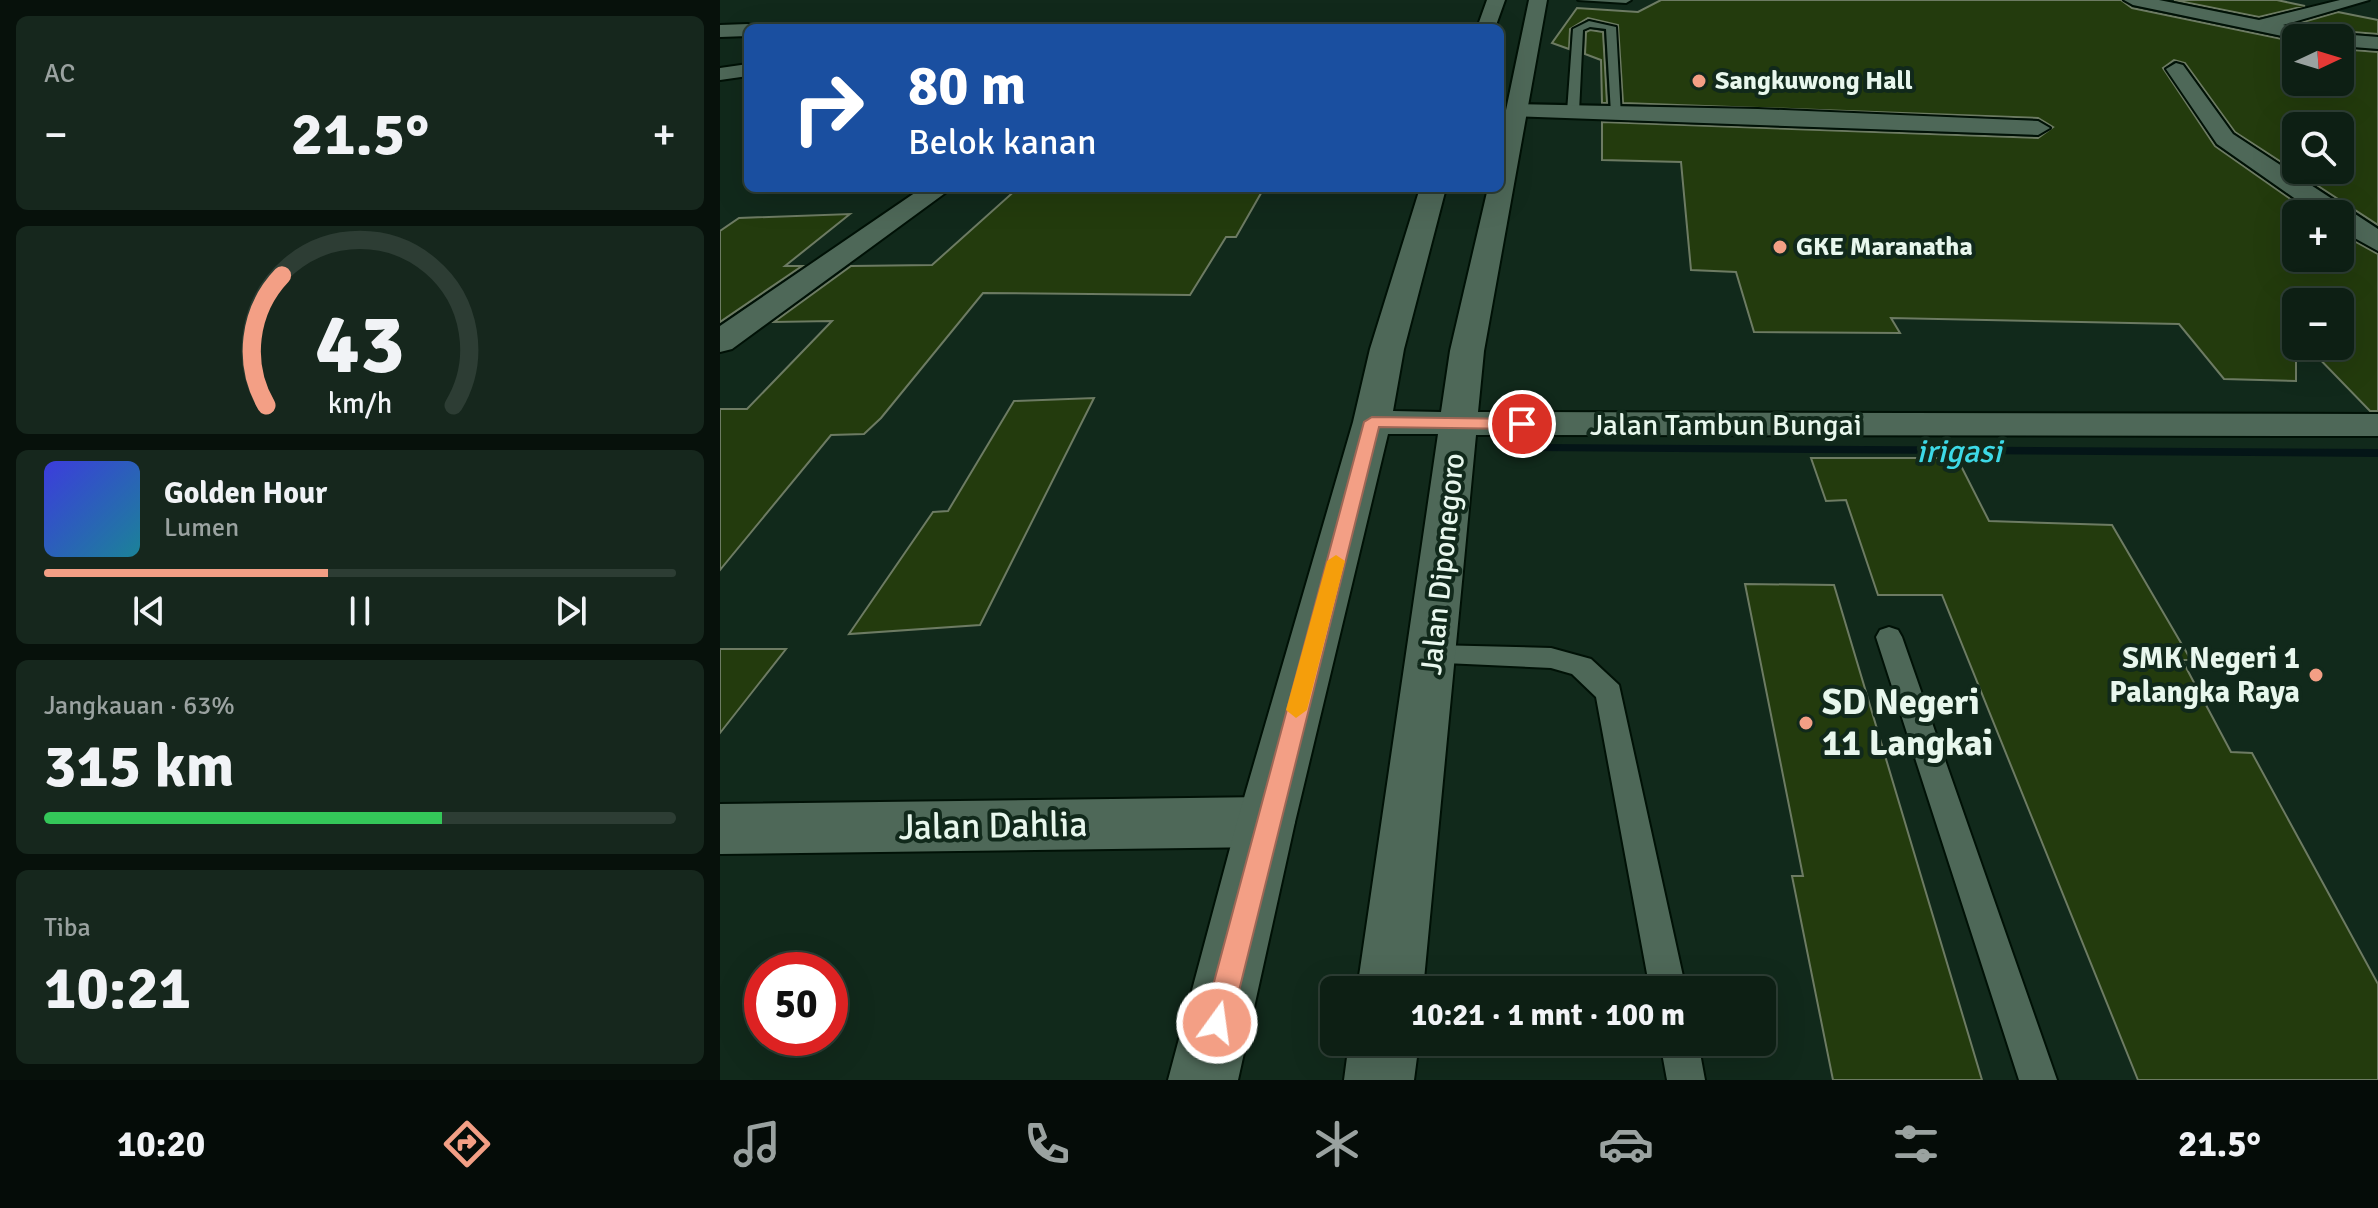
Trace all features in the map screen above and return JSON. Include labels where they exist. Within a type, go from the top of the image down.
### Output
[{"type":"main road","points":[[1487,24],[1496,0]]},
{"type":"main road","name":"Jalan Diponegoro","points":[[1504,177],[1533,13],[1538,0]]},
{"type":"main road","points":[[2133,0],[2282,31]]},
{"type":"main road","points":[[2256,27],[2360,0]]},
{"type":"main road","points":[[720,31],[744,30]]},
{"type":"main road","points":[[2354,41],[2378,43]]},
{"type":"main road","points":[[2176,69],[2225,139],[2315,200]]},
{"type":"main road","points":[[720,74],[744,71]]},
{"type":"main road","points":[[1518,111],[2038,128]]},
{"type":"main road","points":[[720,342],[933,192]]},
{"type":"main road","points":[[1203,1080],[1266,822],[1372,422],[1387,349],[1432,192]]},
{"type":"main road","name":"Jalan Diponegoro","points":[[1392,976],[1433,655],[1467,351],[1501,192]]},
{"type":"main road","points":[[2354,226],[2378,242]]},
{"type":"main road","name":"Jalan Tambun Bungai","points":[[1372,422],[2378,425]]},
{"type":"main road","name":"Jalan Dahlia","points":[[720,829],[1266,822]]},
{"type":"main road","points":[[1379,1080],[1382,1056]]},
{"type":"lane","points":[[1583,0],[1626,0]]},
{"type":"lane","points":[[1573,112],[1578,29],[1597,24],[1611,27],[1617,113]]},
{"type":"lane","points":[[1889,637],[2038,1080]]},
{"type":"lane","points":[[1433,655],[1551,658],[1581,666],[1609,693],[1665,976]]},
{"type":"lane","points":[[1682,1056],[1686,1080]]},
{"type":"building","points":[[1661,0],[2121,0],[2132,8],[2282,39],[2282,96],[2354,96],[2354,50],[2378,52],[2378,225],[2354,209],[2354,200],[2340,200],[2315,184],[2354,184],[2354,112],[2282,112],[2282,163],[2235,132],[2185,63],[2174,60],[2163,68],[2215,146],[2292,200],[2282,200],[2282,272],[2354,272],[2354,241],[2378,254],[2378,411],[2370,411],[2321,360],[2354,360],[2354,288],[2282,288],[2282,360],[2296,360],[2296,381],[2224,379],[2179,324],[1891,318],[1900,333],[1754,332],[1736,272],[1691,270],[1681,162],[1602,160],[1602,122],[2038,138],[2053,127],[2038,118],[1623,103],[1618,25],[1588,18],[1570,29],[1569,49],[1552,43],[1577,8],[1638,12]]},
{"type":"building","points":[[2174,0],[2277,0],[2305,6],[2259,17]]},
{"type":"building","points":[[2338,12],[2378,20],[2378,34],[2354,32],[2354,24],[2296,24]]},
{"type":"building","points":[[1586,32],[1603,32],[1607,103],[1602,103],[1601,60],[1585,54]]},
{"type":"building","points":[[1014,192],[1262,192],[1236,237],[1226,237],[1190,295],[983,293],[881,418],[864,434],[831,435],[720,570],[720,409],[747,409],[832,321],[774,322],[851,266],[932,265]]},
{"type":"building","points":[[850,214],[785,266],[802,266],[720,322],[720,231],[739,218]]},
{"type":"building","points":[[1094,398],[980,625],[849,634],[933,512],[948,511],[1014,401]]},
{"type":"building","points":[[1811,458],[1957,458],[1989,521],[2112,525],[2191,660],[2182,660],[2231,752],[2252,753],[2378,984],[2378,1080],[2138,1080],[1942,595],[1878,595],[1846,500],[1826,501]]},
{"type":"building","points":[[1745,584],[1834,585],[1982,1080],[1833,1080],[1792,876],[1803,876]]},
{"type":"building","points":[[720,649],[786,649],[720,733]]},
{"type":"waterway","name":"irigasi","points":[[1540,448],[2378,453]]},
{"type":"slow traffic","points":[[1296,710],[1336,561]]},
{"type":"place","name":"Sangkuwong Hall","points":[[1699,81]]},
{"type":"place","name":"GKE Maranatha","points":[[1780,247]]},
{"type":"place","name":"SMK Negeri 1 Palangka Raya","points":[[2316,675]]},
{"type":"place","name":"SD Negeri 11 Langkai","points":[[1806,723]]},
{"type":"route","points":[[1217,1023],[1266,822],[1372,422],[1522,424]]}]
